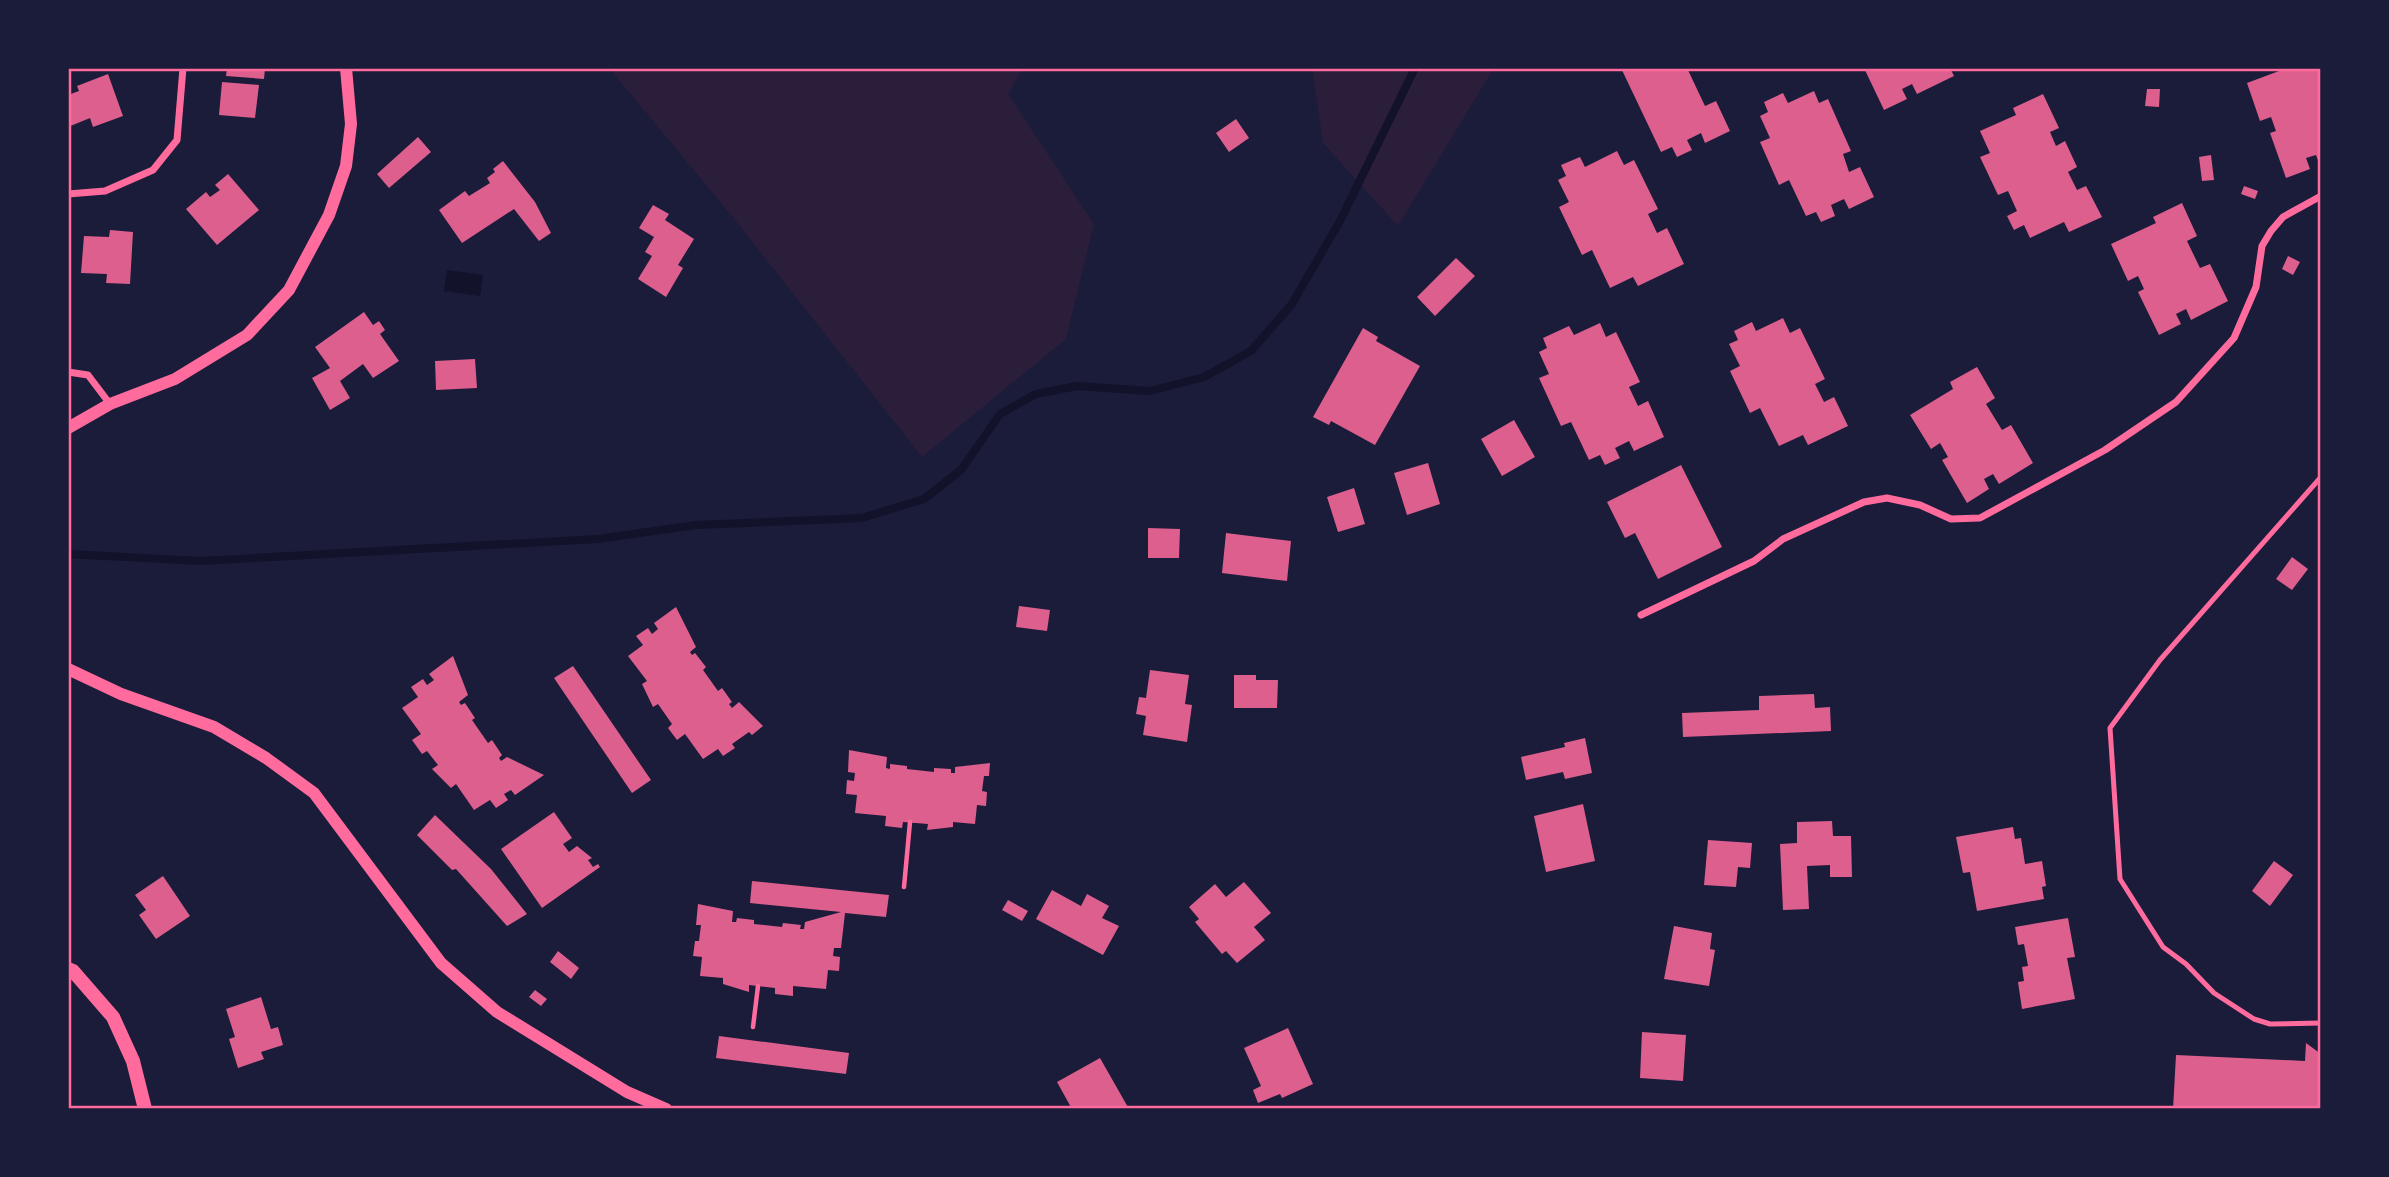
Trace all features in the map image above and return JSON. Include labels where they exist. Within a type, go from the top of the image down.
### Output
[{"type":"main road","points":[[68,969],[73,971],[113,1017],[133,1061],[145,1109]]},
{"type":"street","points":[[68,194],[105,191],[153,170],[177,140],[183,68]]},
{"type":"street","points":[[68,428],[110,404],[175,379],[247,335],[289,290],[329,215],[346,166],[351,124],[346,68]]},
{"type":"street","points":[[1641,615],[1755,561],[1783,539],[1864,502],[1887,498],[1920,505],[1951,519],[1980,519],[2105,450],[2176,402],[2234,338],[2256,287],[2262,246],[2271,231],[2283,217],[2321,196]]},
{"type":"street","points":[[68,372],[88,375],[110,404]]},
{"type":"street","points":[[68,669],[121,694],[214,727],[266,758],[314,793],[441,963],[497,1012],[627,1092],[653,1106],[666,1109]]},
{"type":"lane","points":[[2321,477],[2161,660],[2110,729],[2120,879],[2163,947],[2186,964],[2214,993],[2254,1019],[2270,1024],[2321,1023]]},
{"type":"path","points":[[904,887],[909,822]]},
{"type":"path","points":[[754,1027],[758,986]]},
{"type":"shaded area","points":[[609,68],[1023,68],[1008,94],[1094,224],[1066,339],[922,457],[735,220]]},
{"type":"shaded area","points":[[1312,68],[1494,68],[1398,226],[1323,143]]},
{"type":"shaded area","points":[[447,270],[483,275],[480,296],[444,291]]},
{"type":"building","points":[[227,68],[265,68],[264,79],[226,76]]},
{"type":"building","points":[[1621,68],[1687,68],[1705,106],[1716,101],[1730,131],[1705,143],[1701,133],[1687,140],[1692,150],[1677,157],[1672,147],[1661,152]]},
{"type":"building","points":[[1864,68],[1950,68],[1954,76],[1917,94],[1912,84],[1902,89],[1907,99],[1884,110]]},
{"type":"building","points":[[2287,68],[2321,68],[2321,168],[2316,155],[2306,158],[2310,169],[2286,178],[2270,133],[2276,131],[2271,117],[2260,121],[2247,83]]},
{"type":"building","points":[[108,74],[123,116],[93,127],[90,118],[68,127],[68,95],[79,91],[77,86]]},
{"type":"building","points":[[222,82],[259,85],[255,118],[219,115]]},
{"type":"building","points":[[2147,89],[2160,89],[2159,107],[2145,106]]},
{"type":"building","points":[[1814,91],[1819,103],[1828,99],[1851,151],[1843,154],[1849,172],[1860,167],[1874,197],[1849,209],[1844,199],[1831,205],[1835,216],[1821,222],[1816,212],[1806,216],[1789,180],[1779,185],[1760,142],[1770,138],[1760,116],[1768,112],[1764,102],[1783,93],[1788,103]]},
{"type":"building","points":[[2043,94],[2059,128],[2050,132],[2056,146],[2065,141],[2077,167],[2068,172],[2077,190],[2086,186],[2102,217],[2069,232],[2064,222],[2030,238],[2024,225],[2014,230],[2007,216],[2017,211],[2008,191],[1998,195],[1980,157],[1990,153],[1980,131],[2016,115],[2013,108]]},
{"type":"building","points":[[1236,119],[1249,138],[1229,152],[1216,133]]},
{"type":"building","points":[[418,137],[431,152],[389,188],[377,174]]},
{"type":"building","points":[[1617,151],[1624,165],[1634,160],[1658,209],[1648,214],[1657,233],[1667,228],[1684,264],[1638,286],[1633,277],[1610,288],[1592,250],[1582,255],[1559,207],[1569,202],[1558,180],[1566,176],[1561,165],[1580,157],[1585,167]]},
{"type":"building","points":[[2211,155],[2214,180],[2202,181],[2199,157]]},
{"type":"building","points":[[503,161],[535,202],[551,233],[539,241],[514,209],[462,243],[439,210],[465,191],[469,196],[490,183],[487,178]]},
{"type":"building","points":[[228,174],[259,210],[217,245],[186,209],[206,192],[210,197],[220,190],[215,185]]},
{"type":"building","points":[[2244,186],[2258,191],[2255,199],[2241,194]]},
{"type":"building","points":[[2182,203],[2197,236],[2187,241],[2200,268],[2210,264],[2228,301],[2191,320],[2186,309],[2176,314],[2181,324],[2159,335],[2138,292],[2144,289],[2138,276],[2128,281],[2111,244],[2156,223],[2153,217]]},
{"type":"building","points":[[653,205],[669,214],[665,220],[694,239],[678,265],[683,268],[666,297],[638,279],[652,256],[645,252],[654,237],[639,228]]},
{"type":"building","points":[[110,230],[133,232],[130,284],[106,283],[107,274],[81,273],[84,236],[109,237]]},
{"type":"building","points":[[2288,256],[2300,262],[2293,275],[2282,269]]},
{"type":"building","points":[[1456,258],[1475,276],[1435,316],[1417,297]]},
{"type":"building","points":[[364,312],[373,325],[379,321],[385,330],[380,334],[399,361],[373,378],[363,364],[340,381],[350,398],[330,410],[312,378],[330,368],[315,347]]},
{"type":"building","points":[[1783,318],[1790,333],[1800,328],[1825,379],[1815,384],[1824,402],[1834,397],[1848,426],[1808,445],[1803,435],[1779,446],[1760,408],[1750,413],[1730,371],[1740,366],[1729,344],[1738,340],[1734,331],[1752,322],[1756,331]]},
{"type":"building","points":[[1600,323],[1606,337],[1616,332],[1640,382],[1629,387],[1638,406],[1648,401],[1664,437],[1634,451],[1629,441],[1615,448],[1620,458],[1605,465],[1600,455],[1589,460],[1571,422],[1561,426],[1539,378],[1549,374],[1539,352],[1547,348],[1543,338],[1569,326],[1574,335]]},
{"type":"building","points":[[1363,328],[1378,337],[1376,341],[1420,366],[1375,445],[1331,421],[1329,425],[1313,417]]},
{"type":"building","points":[[475,359],[477,388],[436,390],[435,361]]},
{"type":"building","points":[[1977,367],[1995,398],[1986,404],[2002,430],[2011,425],[2033,463],[1999,484],[1993,474],[1984,479],[1989,489],[1967,503],[1942,460],[1948,457],[1940,443],[1931,449],[1910,415],[1953,389],[1950,382]]},
{"type":"building","points":[[1514,420],[1535,457],[1502,476],[1481,439]]},
{"type":"building","points":[[1428,463],[1440,504],[1407,515],[1394,473]]},
{"type":"building","points":[[1681,465],[1722,547],[1658,579],[1635,533],[1625,538],[1607,502]]},
{"type":"building","points":[[1354,488],[1365,524],[1338,532],[1327,497]]},
{"type":"building","points":[[1148,528],[1180,529],[1179,558],[1148,558]]},
{"type":"building","points":[[1226,533],[1291,541],[1287,581],[1222,573]]},
{"type":"building","points":[[2292,557],[2308,569],[2292,590],[2276,579]]},
{"type":"building","points":[[1019,606],[1050,610],[1047,631],[1016,627]]},
{"type":"building","points":[[676,607],[696,647],[690,652],[692,655],[695,653],[706,667],[703,670],[718,691],[722,688],[732,702],[729,704],[732,708],[739,702],[763,726],[752,735],[749,732],[732,744],[735,748],[723,756],[718,749],[703,759],[685,734],[677,740],[668,728],[672,724],[658,704],[653,707],[642,684],[647,681],[628,656],[643,645],[636,636],[648,628],[652,634],[658,629],[654,623]]},
{"type":"building","points":[[453,656],[468,695],[459,702],[461,705],[465,703],[475,718],[472,720],[488,743],[492,740],[502,755],[499,758],[501,761],[507,757],[544,775],[515,795],[511,790],[504,794],[508,800],[496,808],[490,800],[474,810],[456,784],[451,788],[432,769],[438,765],[427,751],[422,754],[412,740],[421,734],[402,708],[418,697],[411,687],[423,679],[427,685],[434,680],[429,674]]},
{"type":"building","points":[[573,666],[651,780],[632,793],[554,678]]},
{"type":"building","points":[[1150,670],[1189,675],[1185,704],[1192,705],[1187,742],[1143,735],[1146,716],[1136,714],[1139,697],[1146,698]]},
{"type":"building","points":[[1234,675],[1256,675],[1256,680],[1278,680],[1277,708],[1234,708]]},
{"type":"building","points":[[1814,694],[1815,708],[1830,707],[1831,731],[1683,737],[1682,713],[1759,710],[1759,696]]},
{"type":"building","points":[[1585,738],[1592,773],[1565,779],[1563,772],[1526,780],[1521,757],[1565,747],[1564,743]]},
{"type":"building","points":[[849,750],[887,757],[886,768],[890,769],[890,764],[934,772],[934,768],[951,769],[951,773],[955,773],[955,767],[990,763],[989,776],[984,776],[982,791],[987,792],[986,806],[977,805],[975,824],[953,822],[953,827],[927,830],[928,824],[903,822],[902,828],[885,826],[886,816],[855,813],[857,795],[846,794],[847,780],[854,781],[855,773],[848,772]]},
{"type":"building","points":[[1583,804],[1595,861],[1546,872],[1534,816]]},
{"type":"building","points":[[554,812],[572,838],[563,844],[569,852],[577,846],[592,858],[588,860],[593,867],[598,864],[600,867],[542,908],[501,849]]},
{"type":"building","points":[[435,815],[491,869],[527,914],[507,926],[456,869],[452,870],[417,835]]},
{"type":"building","points":[[1832,821],[1833,836],[1851,836],[1852,877],[1830,877],[1830,865],[1807,866],[1809,909],[1783,910],[1780,844],[1797,843],[1797,822]]},
{"type":"building","points":[[2013,827],[2015,839],[2021,838],[2025,864],[2042,861],[2046,886],[2042,887],[2044,899],[1977,911],[1970,872],[1963,873],[1956,837]]},
{"type":"building","points":[[1708,840],[1752,843],[1750,868],[1738,867],[1736,887],[1704,885]]},
{"type":"building","points":[[2274,861],[2293,875],[2270,906],[2252,891]]},
{"type":"building","points":[[163,876],[190,916],[156,939],[139,915],[146,910],[135,895]]},
{"type":"building","points":[[752,881],[889,895],[886,917],[845,913],[841,948],[834,948],[833,956],[840,957],[839,971],[828,970],[826,989],[793,986],[793,996],[775,994],[775,988],[749,985],[749,992],[723,984],[723,978],[700,976],[702,957],[693,956],[701,925],[696,925],[698,904],[733,911],[732,922],[736,922],[737,918],[754,920],[754,924],[782,927],[783,923],[801,925],[800,929],[804,929],[805,922],[841,912],[750,903]]},
{"type":"building","points":[[1244,882],[1271,913],[1254,927],[1265,940],[1237,963],[1226,951],[1222,954],[1195,922],[1199,919],[1189,907],[1215,884],[1226,897]]},
{"type":"building","points":[[1052,890],[1081,906],[1087,894],[1109,906],[1102,918],[1119,926],[1103,955],[1036,919]]},
{"type":"building","points":[[1008,900],[1028,911],[1022,921],[1002,910]]},
{"type":"building","points":[[2068,918],[2075,957],[2067,958],[2075,999],[2022,1009],[2018,982],[2024,981],[2022,967],[2028,966],[2024,944],[2018,945],[2015,927]]},
{"type":"building","points":[[1674,926],[1712,933],[1710,949],[1715,950],[1709,986],[1664,979]]},
{"type":"building","points":[[558,951],[579,968],[571,979],[550,962]]},
{"type":"building","points":[[535,990],[547,999],[541,1006],[529,997]]},
{"type":"building","points":[[261,997],[271,1029],[278,1027],[283,1045],[261,1052],[264,1059],[238,1068],[229,1039],[235,1037],[226,1009]]},
{"type":"building","points":[[1288,1028],[1313,1084],[1282,1098],[1280,1094],[1258,1103],[1253,1090],[1261,1086],[1244,1048]]},
{"type":"building","points":[[1642,1032],[1686,1035],[1683,1081],[1640,1078]]},
{"type":"building","points":[[719,1036],[849,1053],[846,1074],[716,1058]]},
{"type":"building","points":[[2306,1043],[2321,1054],[2321,1109],[2173,1109],[2176,1055],[2305,1061]]},
{"type":"building","points":[[1100,1058],[1129,1109],[1072,1109],[1057,1082]]},
{"type":"waterway","points":[[68,554],[201,561],[598,539],[696,525],[862,518],[924,499],[961,470],[1000,414],[1036,394],[1077,386],[1150,391],[1204,377],[1251,351],[1292,304],[1340,221],[1415,68]]}]
